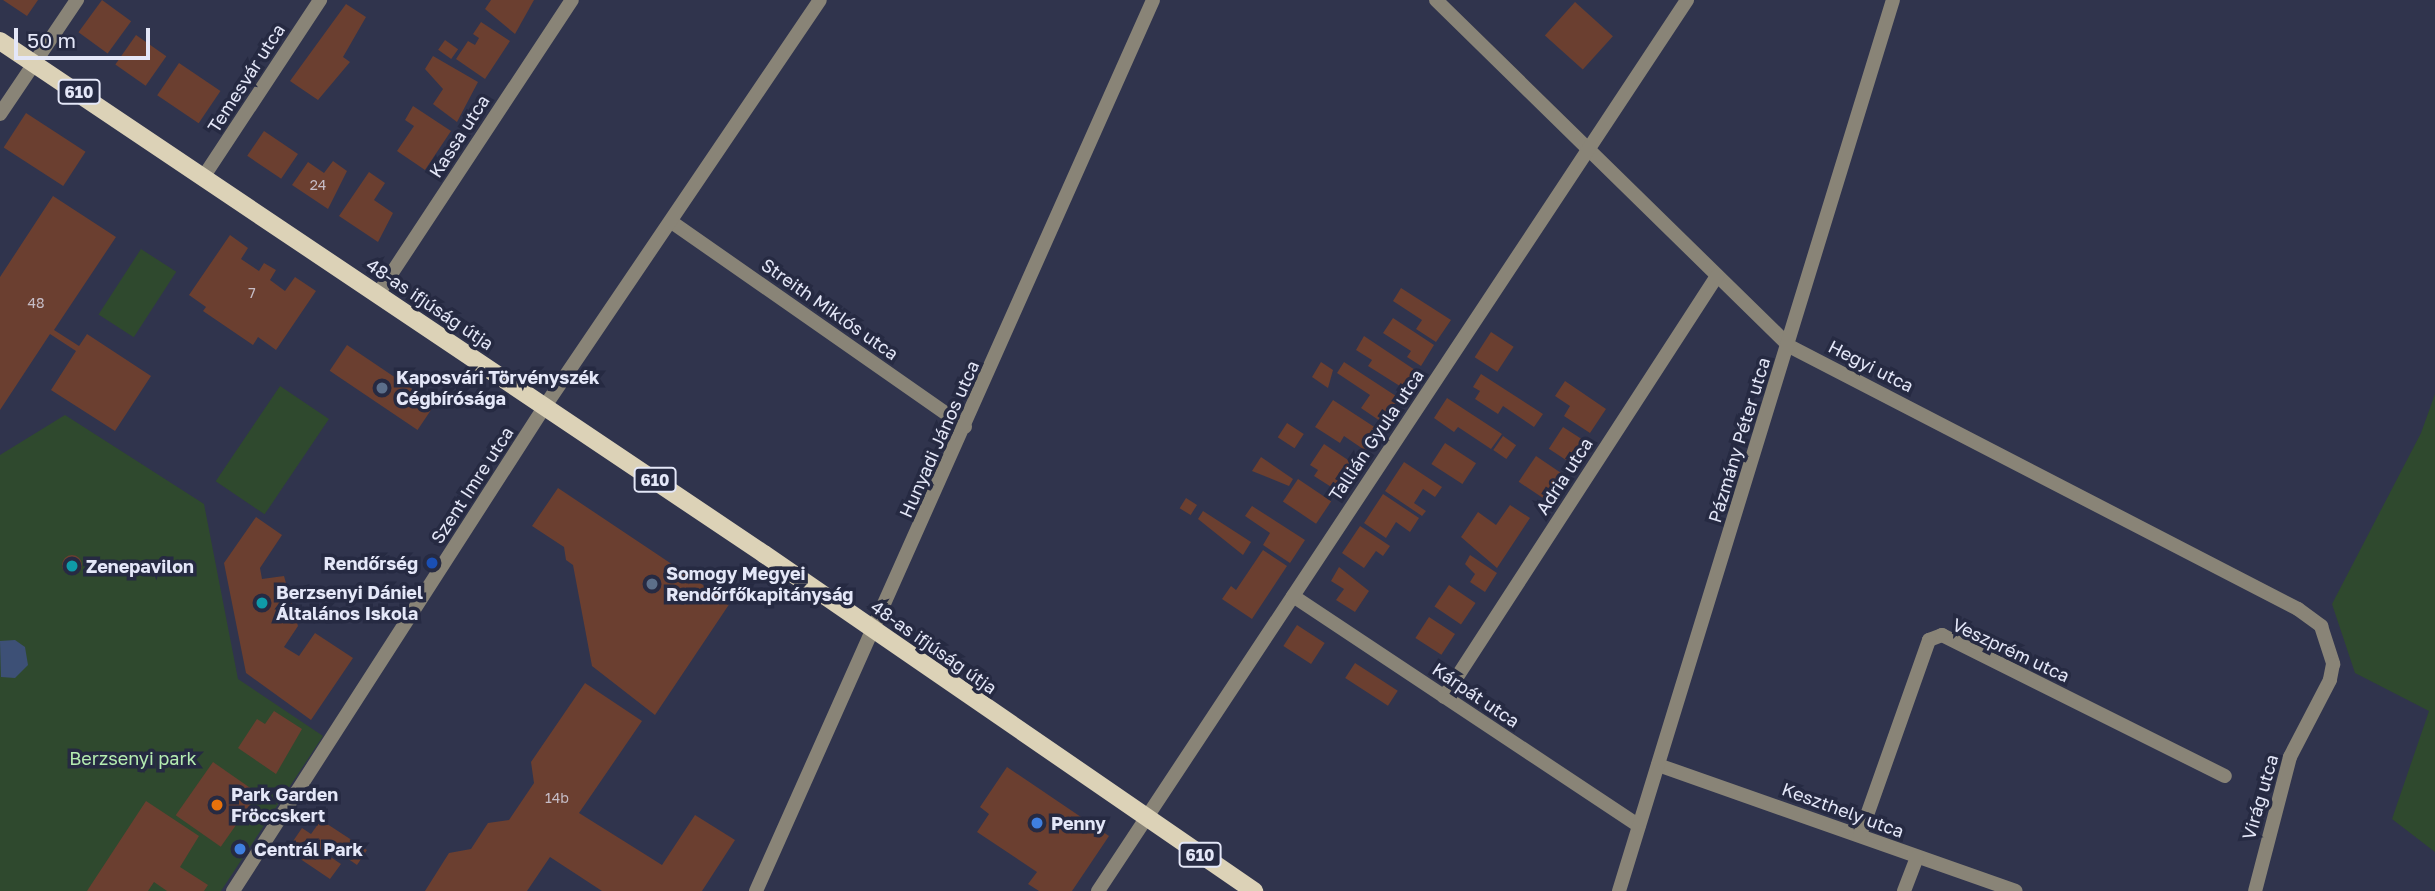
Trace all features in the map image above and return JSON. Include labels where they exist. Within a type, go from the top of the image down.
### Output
[{"type":"main road","name":"48-as ifjúság útja","points":[[0,41],[545,406],[1146,820]]},
{"type":"main road","name":"610","points":[[1146,820],[1254,891]]},
{"type":"street","points":[[0,114],[77,0]]},
{"type":"street","name":"Temesvár utca","points":[[204,176],[320,0]]},
{"type":"street","name":"Kassa utca","points":[[378,294],[572,0]]},
{"type":"street","name":"Szent Imre utca","points":[[233,891],[545,406],[673,223],[820,0]]},
{"type":"street","name":"Hunyadi János utca","points":[[756,891],[1153,0]]},
{"type":"street","name":"Hegyi utca","points":[[1436,0],[1587,151],[1789,346],[2298,608],[2321,626],[2333,664],[2330,680]]},
{"type":"street","name":"Tallián Gyula utca","points":[[1098,891],[1688,0]]},
{"type":"street","name":"Pázmány Péter utca","points":[[1619,891],[1789,346],[1893,0]]},
{"type":"street","name":"Streith Miklós utca","points":[[673,223],[965,427]]},
{"type":"street","name":"Adria utca","points":[[1444,697],[1717,276]]},
{"type":"street","name":"Kárpát utca","points":[[1293,596],[1639,826]]},
{"type":"street","name":"Veszprém utca","points":[[1860,835],[1929,639],[1942,635],[2225,776]]},
{"type":"street","name":"Virág utca","points":[[2255,891],[2290,757],[2330,680]]},
{"type":"street","name":"Keszthely utca","points":[[1658,765],[2015,891]]},
{"type":"street","points":[[1904,891],[1917,857]]},
{"type":"green space","points":[[141,249],[176,272],[134,337],[99,314]]},
{"type":"green space","points":[[280,386],[329,419],[265,514],[216,481]]},
{"type":"green space","points":[[2435,394],[2435,852],[2392,819],[2429,711],[2355,673],[2332,604],[2421,433]]},
{"type":"green space","name":"Berzsenyi park","points":[[65,415],[204,504],[238,679],[323,736],[221,891],[0,891],[0,455]]},
{"type":"water","points":[[15,640],[25,647],[28,665],[15,678],[1,677],[0,641]]},
{"type":"building","points":[[3,0],[38,0],[27,16]]},
{"type":"building","points":[[102,0],[131,21],[108,54],[78,32]]},
{"type":"building","points":[[491,0],[534,0],[515,34],[485,9]]},
{"type":"building","points":[[1575,2],[1613,36],[1583,70],[1545,35]]},
{"type":"building","points":[[346,4],[366,17],[343,57],[350,62],[318,100],[290,81]]},
{"type":"building","points":[[481,22],[510,41],[485,79],[456,59],[468,41],[475,45],[479,38],[473,34]]},
{"type":"building","points":[[136,35],[166,56],[146,86],[115,64]]},
{"type":"building","points":[[445,40],[458,49],[451,59],[438,50]]},
{"type":"building","points":[[433,56],[478,82],[457,122],[433,104],[443,89],[425,69]]},
{"type":"building","points":[[179,63],[220,91],[199,123],[157,95]]},
{"type":"building","points":[[413,106],[451,131],[425,170],[397,151],[414,126],[405,120]]},
{"type":"building","points":[[26,113],[86,152],[63,186],[4,147]]},
{"type":"building","points":[[264,131],[298,154],[281,179],[247,156]]},
{"type":"building","points":[[333,161],[347,171],[328,209],[292,185],[308,162],[324,173]]},
{"type":"building","points":[[369,172],[385,183],[374,200],[393,213],[378,242],[339,216]]},
{"type":"building","points":[[53,196],[116,237],[54,330],[79,346],[87,334],[151,376],[115,431],[51,390],[76,351],[50,334],[0,410],[0,277]]},
{"type":"building","points":[[230,235],[248,248],[241,259],[259,271],[264,263],[276,270],[270,280],[285,291],[295,277],[316,291],[276,350],[258,337],[253,345],[203,311],[206,307],[189,295]]},
{"type":"building","points":[[1401,288],[1451,320],[1436,342],[1416,329],[1422,320],[1393,301]]},
{"type":"building","points":[[1393,318],[1434,345],[1421,366],[1407,357],[1411,351],[1383,333]]},
{"type":"building","points":[[1491,332],[1514,347],[1497,372],[1475,357]]},
{"type":"building","points":[[1364,336],[1415,370],[1403,388],[1368,366],[1372,360],[1356,350]]},
{"type":"building","name":"Kaposvári Törvényszék Cégbírósága","points":[[347,345],[435,404],[418,430],[330,371]]},
{"type":"building","points":[[1321,362],[1333,370],[1328,388],[1312,377]]},
{"type":"building","points":[[1344,362],[1399,398],[1383,423],[1361,408],[1370,395],[1337,373]]},
{"type":"building","points":[[1481,374],[1543,414],[1534,427],[1503,406],[1498,414],[1475,399],[1480,391],[1473,387]]},
{"type":"building","points":[[1565,381],[1606,409],[1590,433],[1564,416],[1570,406],[1555,396]]},
{"type":"building","points":[[1447,398],[1502,434],[1491,449],[1458,427],[1454,432],[1434,418]]},
{"type":"building","points":[[1333,400],[1379,430],[1366,451],[1344,436],[1340,443],[1315,427]]},
{"type":"building","points":[[1287,423],[1304,434],[1295,448],[1278,437]]},
{"type":"building","points":[[1563,427],[1583,440],[1569,462],[1549,449]]},
{"type":"building","points":[[1503,436],[1516,445],[1506,459],[1493,450]]},
{"type":"building","points":[[1445,443],[1476,463],[1462,484],[1431,464]]},
{"type":"building","points":[[1324,444],[1354,464],[1336,490],[1314,476],[1318,470],[1310,465]]},
{"type":"building","points":[[1536,456],[1563,474],[1545,500],[1519,482]]},
{"type":"building","points":[[1261,457],[1293,479],[1289,486],[1252,471]]},
{"type":"building","points":[[1404,462],[1442,487],[1435,497],[1423,489],[1414,503],[1426,511],[1422,516],[1385,491]]},
{"type":"building","points":[[1298,479],[1331,501],[1316,524],[1283,501]]},
{"type":"building","name":"Somogy Megyei Rendőrfőkapitányság","points":[[558,488],[730,603],[655,715],[592,666],[573,565],[566,560],[564,547],[532,526]]},
{"type":"building","points":[[1383,494],[1419,518],[1410,532],[1396,522],[1386,538],[1364,523]]},
{"type":"building","points":[[1186,498],[1197,505],[1191,515],[1180,508]]},
{"type":"building","points":[[1510,505],[1530,518],[1497,568],[1461,537],[1478,512],[1496,525]]},
{"type":"building","points":[[1252,506],[1305,540],[1290,563],[1263,545],[1270,533],[1245,516]]},
{"type":"building","points":[[1203,511],[1251,542],[1243,555],[1198,519]]},
{"type":"building","name":"Berzsenyi Dániel Általános Iskola","points":[[256,517],[282,535],[260,568],[262,579],[284,576],[298,626],[284,647],[299,656],[315,633],[353,658],[311,720],[246,673],[224,563]]},
{"type":"building","points":[[1360,526],[1390,546],[1383,556],[1376,551],[1364,568],[1342,553]]},
{"type":"building","points":[[1263,550],[1287,566],[1252,619],[1222,599],[1231,586],[1236,590]]},
{"type":"building","points":[[72,555],[79,558],[82,565],[79,572],[72,575],[65,572],[62,565],[65,558]]},
{"type":"building","points":[[1470,555],[1497,573],[1485,592],[1470,582],[1475,574],[1465,564]]},
{"type":"building","points":[[1339,567],[1369,591],[1355,612],[1336,600],[1344,589],[1331,581]]},
{"type":"building","points":[[1449,585],[1476,603],[1461,624],[1434,607]]},
{"type":"building","points":[[1429,617],[1455,634],[1441,655],[1415,638]]},
{"type":"building","points":[[1297,625],[1325,643],[1311,664],[1283,646]]},
{"type":"building","points":[[1355,663],[1398,691],[1388,706],[1345,678]]},
{"type":"building","points":[[585,683],[642,721],[579,813],[662,865],[695,815],[735,840],[702,891],[602,891],[550,857],[527,891],[425,891],[449,853],[471,849],[488,823],[509,820],[534,783],[531,762]]},
{"type":"building","points":[[274,711],[302,729],[276,774],[238,748],[257,719],[265,724]]},
{"type":"building","name":"Park Garden Fröccskert","points":[[213,762],[258,794],[221,847],[176,815]]},
{"type":"building","name":"Penny","points":[[1007,767],[1109,836],[1072,891],[1039,891],[1028,884],[1037,872],[977,832],[989,814],[980,807]]},
{"type":"building","points":[[146,801],[199,836],[180,867],[208,885],[204,891],[167,891],[154,882],[148,891],[87,891]]},
{"type":"building","points":[[321,820],[367,850],[357,865],[334,849],[329,856],[341,864],[330,879],[287,850],[302,828],[311,834]]},
{"type":"place","name":"Kaposvári Törvényszék Cégbírósága","points":[[382,388]]},
{"type":"place","name":"Rendőrség","points":[[432,563]]},
{"type":"place","name":"Zenepavilon","points":[[72,566]]},
{"type":"place","name":"Somogy Megyei Rendőrfőkapitányság","points":[[652,584]]},
{"type":"place","name":"Berzsenyi Dániel Általános Iskola","points":[[262,603]]},
{"type":"place","name":"Park Garden Fröccskert","points":[[217,805]]},
{"type":"place","name":"Penny","points":[[1037,823]]},
{"type":"place","name":"Centrál Park","points":[[240,849]]}]
